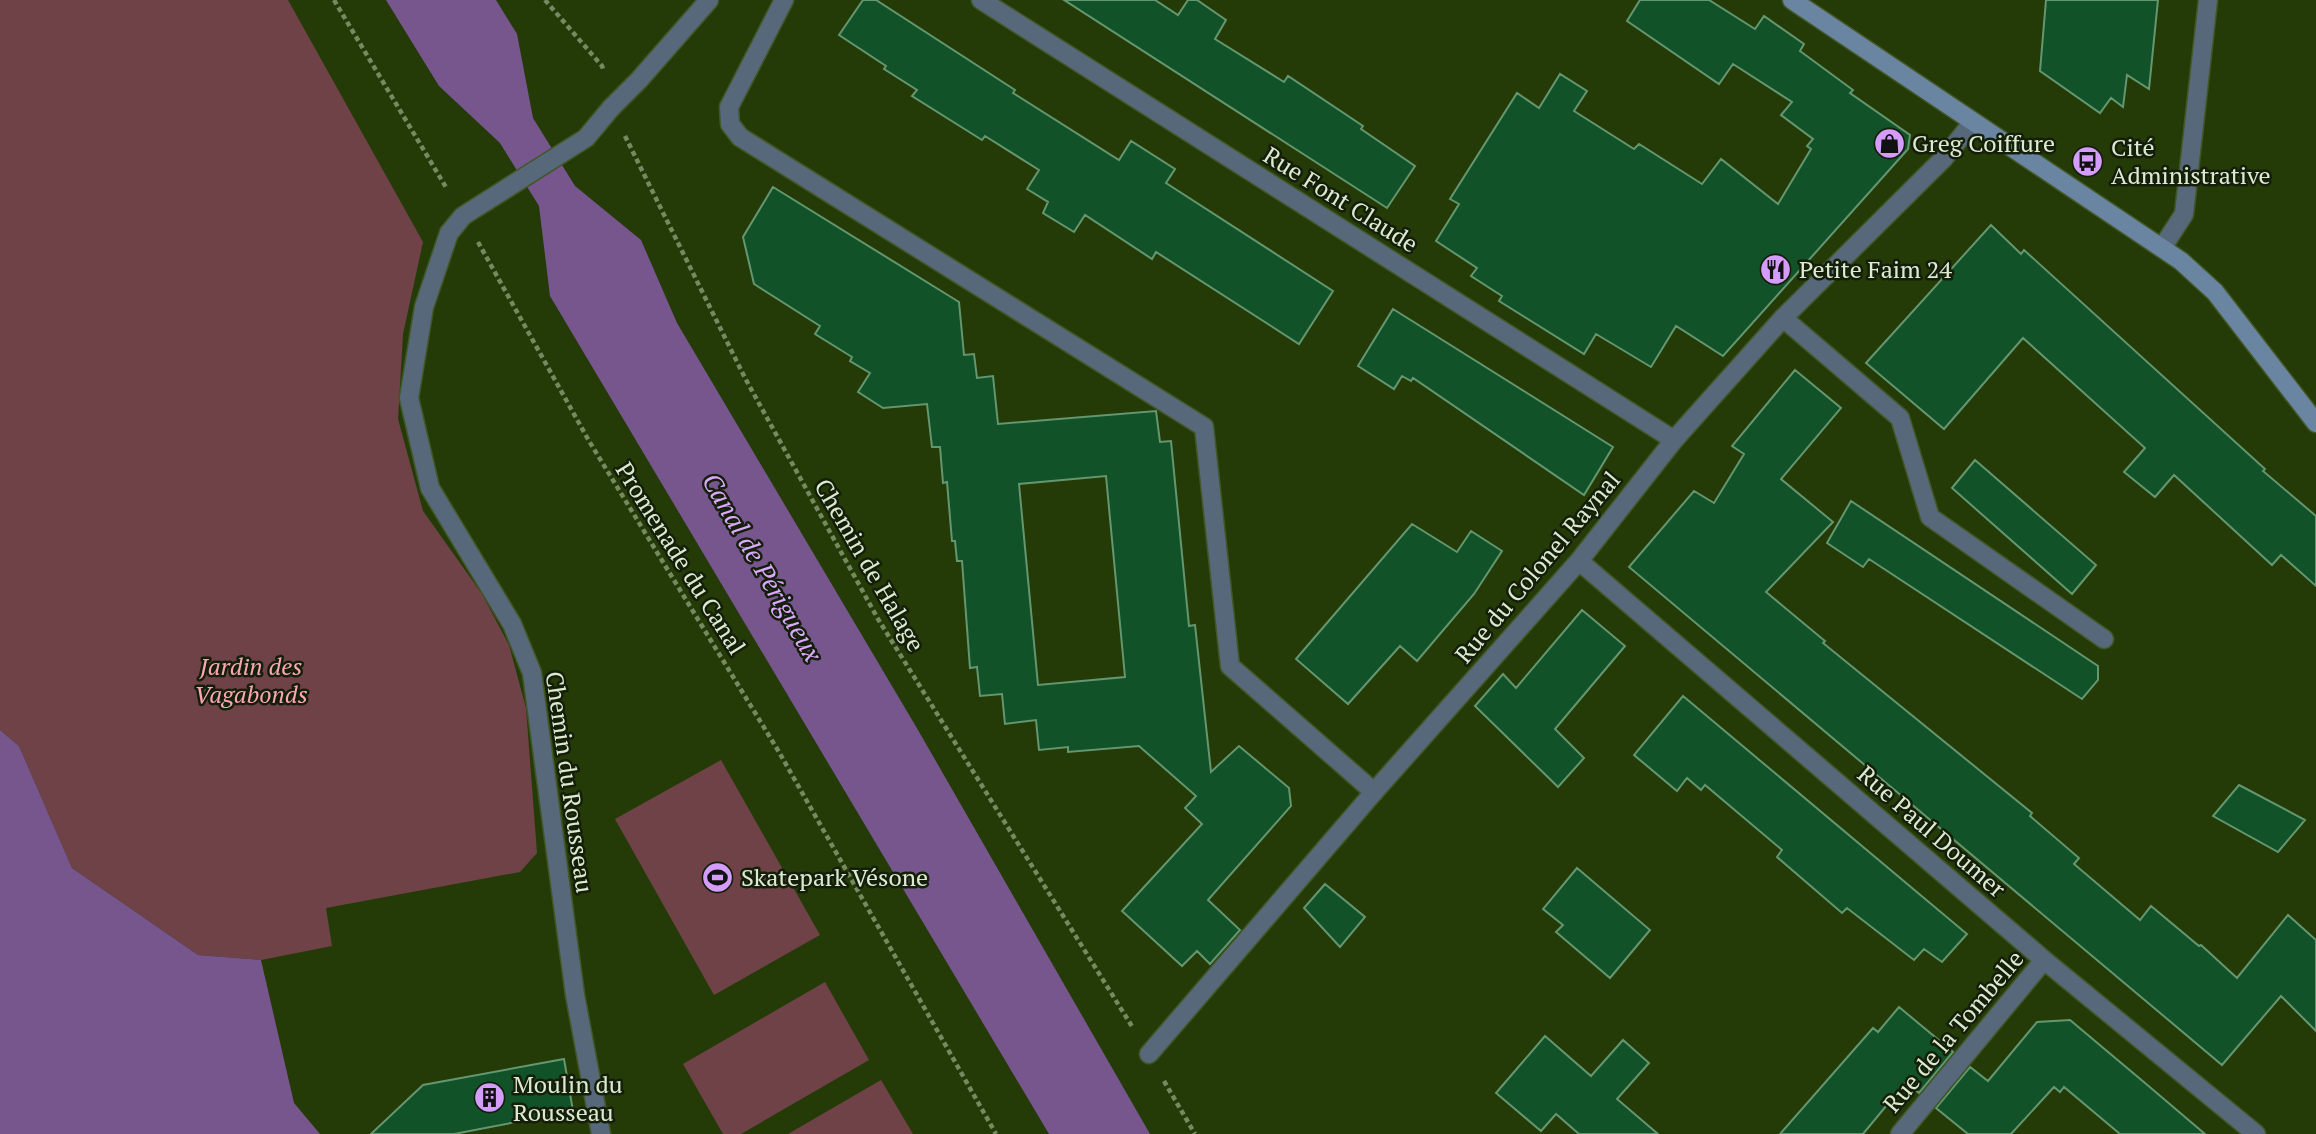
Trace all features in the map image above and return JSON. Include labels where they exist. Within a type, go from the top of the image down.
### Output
[{"type":"main road","points":[[1792,0],[2181,261],[2215,292],[2316,423]]},
{"type":"street","name":"Chemin du Rousseau","points":[[601,1134],[575,995],[532,673],[512,624],[430,488],[409,398],[427,295],[449,233],[463,216],[586,138],[709,0]]},
{"type":"street","points":[[784,0],[729,107],[730,124],[740,137],[1204,428],[1230,666],[1374,792]]},
{"type":"street","name":"Rue Font Claude","points":[[981,0],[1674,440]]},
{"type":"street","points":[[2162,248],[2183,214],[2208,0]]},
{"type":"street","name":"Rue du Colonel Raynal","points":[[1149,1054],[1374,792],[1579,561],[1674,440],[1783,318],[1944,158],[1973,122]]},
{"type":"street","points":[[1783,318],[1900,418],[1930,517],[2104,639]]},
{"type":"street","name":"Rue Paul Doumer","points":[[1579,561],[2044,960],[2256,1134]]},
{"type":"street","name":"Rue de la Tombelle","points":[[1900,1134],[2044,960]]},
{"type":"path","name":"Promenade du Canal","points":[[334,0],[463,216],[589,441],[779,752],[996,1134]]},
{"type":"path","name":"Chemin de Halage","points":[[545,0],[603,66],[611,108],[745,378],[878,619],[1149,1054],[1195,1134]]},
{"type":"green space","name":"Jardin des Vagabonds","points":[[0,0],[288,0],[423,242],[403,334],[398,419],[423,511],[482,594],[509,645],[526,708],[537,853],[520,872],[326,908],[332,946],[261,960],[198,955],[72,868],[19,746],[0,730]]},
{"type":"green space","name":"Skatepark Vésone","points":[[721,760],[820,935],[714,995],[615,819]]},
{"type":"green space","points":[[825,982],[869,1060],[741,1134],[723,1134],[683,1064]]},
{"type":"green space","points":[[881,1080],[913,1134],[788,1134]]},
{"type":"water","name":"Canal de Périgueux","points":[[386,0],[496,0],[517,34],[533,118],[575,186],[641,240],[677,323],[918,730],[1150,1134],[1049,1134],[550,296],[539,206],[500,143],[439,86]]},
{"type":"water","points":[[0,730],[19,746],[72,868],[198,955],[261,960],[294,1103],[320,1134],[0,1134]]},
{"type":"building","points":[[863,0],[876,0],[1015,90],[1013,93],[1119,160],[1131,141],[1175,169],[1166,183],[1333,291],[1299,344],[1156,252],[1152,259],[1085,215],[1074,232],[1043,213],[1048,202],[1027,189],[1039,170],[985,136],[982,140],[912,96],[917,90],[839,35]]},
{"type":"building","points":[[1064,0],[1155,0],[1178,15],[1188,0],[1197,0],[1226,20],[1215,39],[1284,82],[1288,76],[1363,126],[1361,129],[1415,166],[1387,208]]},
{"type":"building","points":[[1640,0],[1709,0],[1755,29],[1764,16],[1804,44],[1800,51],[1853,90],[1850,93],[1910,135],[1908,149],[1723,356],[1676,326],[1651,367],[1596,334],[1584,354],[1499,301],[1502,296],[1471,276],[1477,268],[1436,241],[1459,204],[1450,199],[1517,93],[1539,108],[1560,74],[1587,91],[1574,111],[1634,149],[1639,144],[1702,184],[1721,159],[1778,204],[1811,149],[1807,146],[1813,139],[1781,115],[1792,102],[1733,64],[1719,84],[1627,21]]},
{"type":"building","points":[[2046,0],[2158,0],[2149,89],[2127,75],[2123,107],[2111,98],[2100,113],[2040,71]]},
{"type":"building","points":[[773,187],[959,302],[964,355],[974,354],[977,378],[993,376],[998,424],[1156,411],[1160,442],[1171,441],[1189,626],[1195,625],[1211,772],[1239,746],[1289,788],[1291,806],[1208,900],[1240,930],[1210,964],[1197,951],[1182,966],[1122,911],[1202,824],[1185,808],[1196,796],[1139,746],[1068,752],[1068,747],[1039,750],[1036,720],[1005,724],[1002,694],[980,696],[977,667],[970,668],[962,561],[957,561],[955,541],[952,541],[947,482],[943,483],[940,447],[932,447],[927,404],[883,408],[858,392],[870,373],[850,361],[852,357],[815,334],[820,326],[754,284],[743,237]],"holes":[[[1106,476],[1125,677],[1038,685],[1019,484]]]},
{"type":"building","points":[[1991,225],[2021,254],[2024,250],[2265,469],[2263,471],[2316,516],[2316,586],[2281,555],[2272,565],[2174,475],[2155,497],[2124,472],[2145,448],[2023,338],[1944,429],[1866,363]]},
{"type":"building","points":[[1393,309],[1613,447],[1584,495],[1413,378],[1411,381],[1402,376],[1394,389],[1358,366]]},
{"type":"building","points":[[1795,370],[1841,408],[1781,479],[1833,522],[1766,592],[1825,641],[1823,643],[2032,813],[2030,816],[2079,858],[2074,864],[2140,920],[2151,906],[2201,945],[2237,978],[2288,915],[2316,940],[2316,1031],[2281,996],[2222,1065],[1629,567],[1694,491],[1714,503],[1744,454],[1732,446]]},
{"type":"building","points":[[1975,460],[2096,565],[2072,594],[1952,488]]},
{"type":"building","points":[[1851,501],[2098,666],[2098,680],[2082,699],[1869,559],[1863,567],[1827,543]]},
{"type":"building","points":[[1412,524],[1457,552],[1471,531],[1502,551],[1474,594],[1417,661],[1400,646],[1348,704],[1296,659]]},
{"type":"building","points":[[1582,610],[1625,646],[1555,729],[1584,758],[1558,787],[1475,706],[1503,674],[1516,688]]},
{"type":"building","points":[[1683,696],[1967,934],[1942,962],[1924,949],[1914,960],[1847,908],[1842,913],[1777,857],[1782,850],[1705,785],[1701,790],[1687,778],[1677,791],[1634,755]]},
{"type":"building","points":[[2239,785],[2305,820],[2278,852],[2213,816]]},
{"type":"building","points":[[1577,868],[1650,930],[1610,978],[1556,932],[1563,925],[1543,909]]},
{"type":"building","points":[[1325,884],[1365,917],[1340,947],[1304,908]]},
{"type":"building","points":[[1899,1007],[1953,1052],[1919,1093],[1906,1082],[1863,1134],[1780,1134],[1873,1028],[1878,1032]]},
{"type":"building","points":[[2070,1020],[2205,1134],[2120,1134],[2064,1087],[2060,1092],[2054,1087],[2011,1134],[1968,1134],[1936,1108],[1970,1067],[1988,1081],[2037,1022]]},
{"type":"building","points":[[1545,1036],[1591,1076],[1623,1040],[1649,1063],[1617,1099],[1658,1134],[1579,1134],[1556,1114],[1541,1131],[1496,1093]]},
{"type":"building","name":"Moulin du Rousseau","points":[[564,1059],[573,1111],[454,1134],[371,1134],[423,1085]]},
{"type":"place","name":"Greg Coiffure","points":[[1889,143]]},
{"type":"place","name":"Cité Administrative","points":[[2088,161]]},
{"type":"place","name":"Petite Faim 24","points":[[1776,269]]},
{"type":"place","name":"Skatepark Vésone","points":[[718,877]]},
{"type":"place","name":"Moulin du Rousseau","points":[[490,1098]]}]
